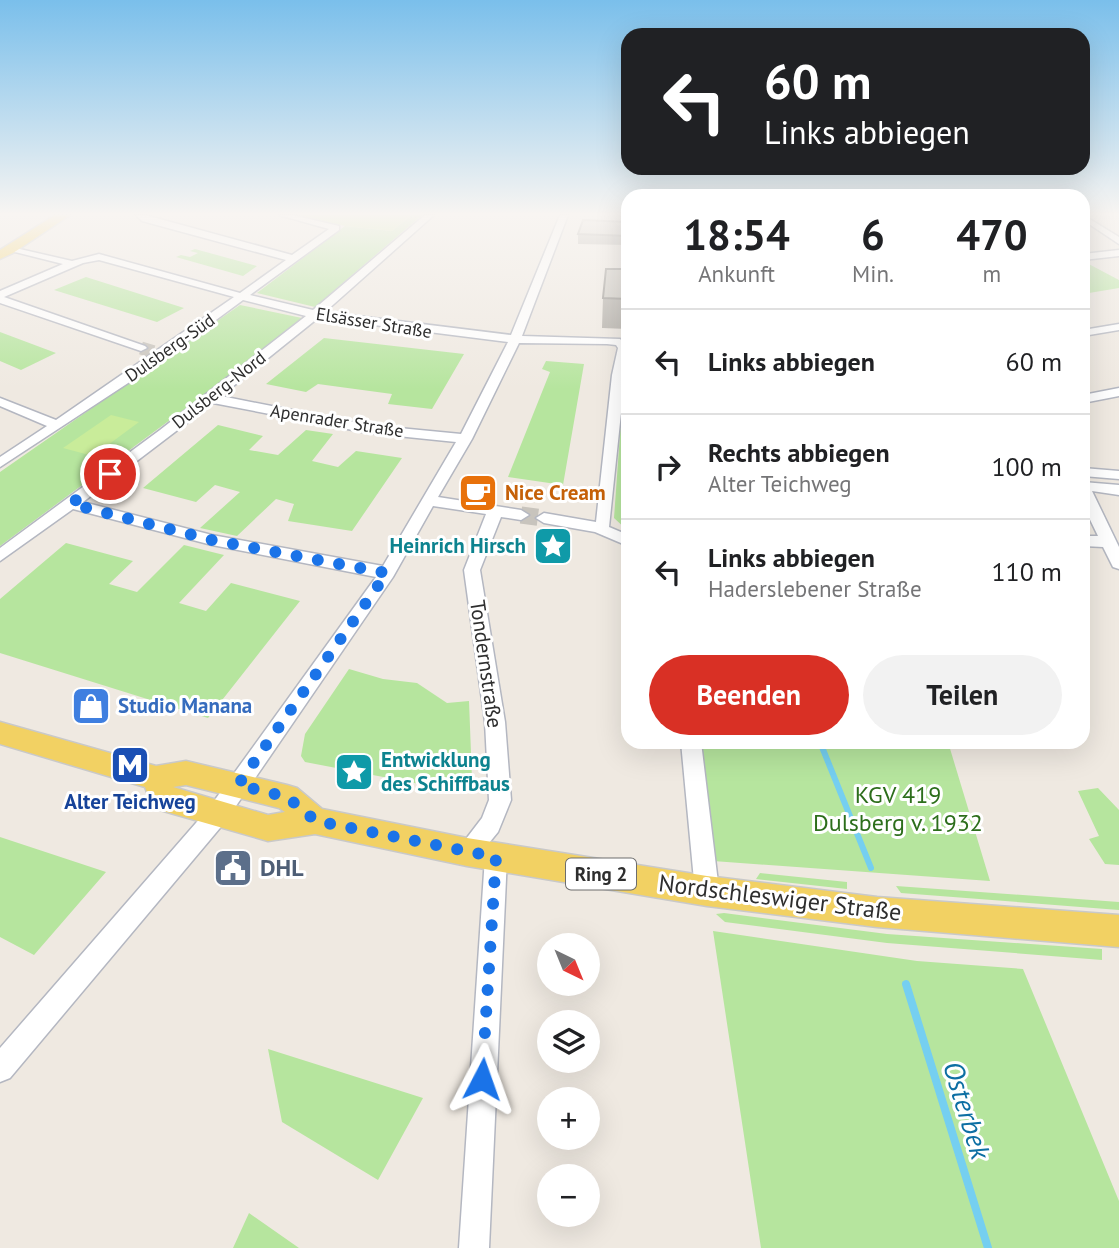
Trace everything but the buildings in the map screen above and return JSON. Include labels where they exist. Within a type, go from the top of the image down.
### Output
[{"type":"main road","name":"Nordschleswiger Straße","points":[[0,733],[156,778],[186,774],[287,797],[316,821]]},
{"type":"main road","name":"Nordschleswiger Straße","points":[[156,778],[163,799],[268,828],[316,821],[482,855],[707,891],[956,919],[1119,931]]},
{"type":"street","points":[[0,297],[53,273]]},
{"type":"street","name":"Elsässer Straße","points":[[157,273],[295,312],[317,313],[428,332],[621,345]]},
{"type":"street","name":"Dulsberg-Süd","points":[[0,463],[276,273]]},
{"type":"street","name":"Dulsberg-Nord","points":[[0,556],[209,398],[363,273]]},
{"type":"street","points":[[0,1068],[217,815],[387,573],[465,439],[515,339],[541,273]]},
{"type":"street","points":[[0,297],[141,348]]},
{"type":"street","points":[[1090,332],[1119,327]]},
{"type":"street","name":"Elsässer Straße","points":[[599,528],[604,523],[621,352]]},
{"type":"street","points":[[1090,398],[1119,392]]},
{"type":"street","name":"Apenrader Straße","points":[[209,398],[368,429],[465,439]]},
{"type":"street","points":[[1,402],[56,425]]},
{"type":"street","points":[[1090,473],[1119,475]]},
{"type":"street","points":[[1090,487],[1119,489]]},
{"type":"street","points":[[431,501],[521,515]]},
{"type":"street","points":[[1090,502],[1119,563]]},
{"type":"street","points":[[71,504],[212,540],[387,573]]},
{"type":"street","name":"Tondernstraße","points":[[482,855],[500,800],[495,722],[472,570],[495,512]]},
{"type":"street","points":[[544,518],[599,528],[621,538]]},
{"type":"street","points":[[1090,541],[1109,542]]},
{"type":"street","points":[[692,749],[707,891]]},
{"type":"street","points":[[474,1248],[482,855]]},
{"type":"green space","points":[[283,273],[354,273],[315,307],[257,293]]},
{"type":"green space","points":[[1090,273],[1106,273],[1119,280],[1119,288],[1090,293]]},
{"type":"green space","points":[[86,277],[184,308],[157,322],[54,290]]},
{"type":"green space","points":[[240,305],[302,318],[205,394],[0,546],[0,472]]},
{"type":"green space","points":[[0,332],[56,353],[21,370],[0,361]]},
{"type":"green space","points":[[324,338],[464,354],[432,409],[388,404],[392,394],[318,384],[306,392],[266,384]]},
{"type":"green space","points":[[546,361],[584,364],[563,485],[508,477],[550,372],[542,369]]},
{"type":"green space","points":[[111,415],[139,422],[93,456],[63,448]]},
{"type":"green space","points":[[621,421],[621,524],[614,518]]},
{"type":"green space","points":[[218,425],[263,436],[249,450],[278,455],[306,430],[333,434],[312,461],[338,467],[356,451],[402,458],[352,531],[288,521],[294,504],[276,499],[237,536],[200,528],[240,492],[215,485],[196,502],[143,488]]},
{"type":"green space","points":[[66,543],[133,561],[109,584],[137,592],[184,545],[224,555],[179,603],[206,611],[231,583],[300,601],[208,718],[0,653],[0,599]]},
{"type":"green space","points":[[349,669],[383,679],[417,683],[447,703],[469,701],[472,779],[451,790],[305,762],[301,756],[305,734]]},
{"type":"green space","name":"KGV 419 Dulsberg v. 1932","points":[[700,749],[950,749],[990,881],[713,861]]},
{"type":"green space","points":[[1098,788],[1119,810],[1119,865],[1105,864],[1089,839],[1099,836],[1078,791]]},
{"type":"green space","points":[[0,837],[106,872],[34,955],[0,937]]},
{"type":"green space","points":[[760,873],[847,882],[847,889],[756,879]]},
{"type":"green space","points":[[896,886],[1119,902],[1119,910],[901,893]]},
{"type":"green space","points":[[716,914],[887,934],[1102,949],[1102,960],[887,943],[725,922]]},
{"type":"green space","points":[[713,931],[917,961],[1023,969],[1119,1201],[1119,1248],[761,1248]]},
{"type":"green space","points":[[268,1049],[423,1098],[378,1180],[282,1122]]},
{"type":"green space","points":[[249,1213],[299,1248],[233,1248]]},
{"type":"waterway","name":"Osterbek","points":[[823,749],[871,868]]},
{"type":"waterway","name":"Osterbek","points":[[906,984],[988,1248]]},
{"type":"tunnel","points":[[141,348],[154,352]]},
{"type":"tunnel","points":[[521,515],[544,518]]},
{"type":"place","name":"Nice Cream","points":[[478,493]]},
{"type":"place","name":"Heinrich Hirsch","points":[[553,546]]},
{"type":"place","name":"Studio Manana","points":[[91,706]]},
{"type":"place","name":"Alter Teichweg","points":[[130,765]]},
{"type":"place","name":"Entwicklung des Schiffbaus","points":[[354,772]]},
{"type":"place","name":"DHL","points":[[233,868]]},
{"type":"route","points":[[110,474],[71,504],[212,540],[387,573],[238,785],[287,797],[316,821],[345,829],[496,857],[482,1079]]}]
